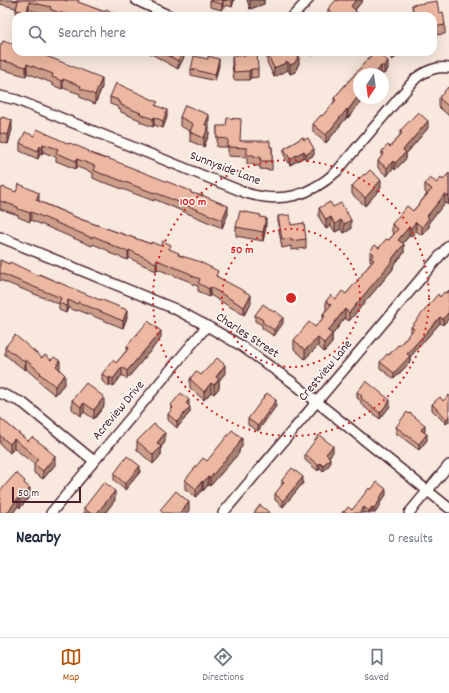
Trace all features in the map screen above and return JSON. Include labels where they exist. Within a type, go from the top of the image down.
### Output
[{"type":"street","points":[[136,0],[162,12]]},
{"type":"street","points":[[297,12],[308,0]]},
{"type":"street","name":"Sunnyside Lane","points":[[0,96],[18,100],[246,192],[265,197],[278,198],[302,194],[326,181],[337,171],[416,78],[432,69],[449,68]]},
{"type":"street","name":"Charles Street","points":[[0,237],[175,309],[240,345],[266,363],[449,508]]},
{"type":"street","name":"Crestview Lane","points":[[223,513],[449,245]]},
{"type":"street","name":"Acreview Drive","points":[[51,513],[208,326]]},
{"type":"street","points":[[0,393],[23,403],[94,461]]},
{"type":"street","points":[[409,513],[449,465]]},
{"type":"building","points":[[12,0],[79,0],[78,2],[105,12],[57,12],[50,9],[51,7],[29,2],[27,12],[16,10],[18,1]]},
{"type":"building","points":[[210,0],[223,0],[222,4]]},
{"type":"building","points":[[336,0],[356,0],[351,6],[355,12],[332,12],[328,9]]},
{"type":"building","points":[[437,1],[439,13],[443,12],[445,25],[437,26],[437,12],[413,12],[412,5]]},
{"type":"building","points":[[106,9],[112,12],[105,12]]},
{"type":"building","points":[[3,41],[12,44],[12,56],[46,56],[102,78],[95,95],[80,88],[81,86],[63,79],[62,81],[52,77],[53,74],[27,64],[26,67],[0,60],[0,44],[2,44]]},
{"type":"building","points":[[169,56],[180,56],[178,61]]},
{"type":"building","points":[[194,56],[208,59],[208,56],[219,59],[215,75],[191,69]]},
{"type":"building","points":[[232,56],[257,56],[258,69],[234,72]]},
{"type":"building","points":[[268,56],[298,56],[295,63],[290,65],[288,62],[274,68]]},
{"type":"building","points":[[371,56],[382,56],[388,61],[384,66],[381,66],[380,68],[360,68]]},
{"type":"building","points":[[353,76],[353,103],[326,135],[313,124],[336,100],[334,98]]},
{"type":"building","points":[[116,83],[158,102],[155,105],[167,110],[163,121],[154,117],[153,119],[140,114],[141,113],[121,105],[118,100],[110,97]]},
{"type":"building","points":[[448,87],[449,88],[449,107],[439,98]]},
{"type":"building","points":[[185,105],[209,115],[205,125],[209,125],[204,138],[190,132],[193,124],[180,117]]},
{"type":"building","points":[[418,112],[428,121],[403,150],[406,152],[395,163],[393,161],[387,168],[378,161],[384,153],[382,151],[388,145],[390,147],[402,133],[400,131]]},
{"type":"building","points":[[2,117],[12,120],[8,135],[0,133],[0,118],[1,119]]},
{"type":"building","points":[[227,118],[241,119],[240,141],[270,141],[270,147],[272,147],[272,161],[260,161],[261,157],[247,155],[247,148],[228,147],[228,139],[217,138],[217,126],[226,126]]},
{"type":"building","points":[[37,129],[105,159],[112,160],[191,191],[191,193],[204,196],[228,206],[222,220],[154,192],[102,174],[93,170],[95,166],[77,159],[76,161],[56,153],[58,149],[43,144],[42,147],[40,146],[38,151],[20,143],[25,132],[34,136]]},
{"type":"building","points":[[303,137],[304,140],[308,138],[314,149],[306,155],[304,151],[290,159],[284,149]]},
{"type":"building","points":[[370,170],[381,180],[365,198],[352,186]]},
{"type":"building","points":[[449,173],[449,195],[448,196],[445,194],[427,216],[429,218],[422,227],[416,222],[411,228],[409,227],[398,240],[404,244],[392,259],[393,260],[349,313],[345,309],[328,331],[332,334],[324,343],[318,338],[305,350],[294,340],[309,322],[315,327],[325,316],[323,314],[331,305],[326,301],[331,295],[336,299],[342,291],[346,294],[362,275],[374,260],[371,258],[374,254],[370,251],[375,245],[379,248],[386,239],[389,240],[398,229],[392,224],[407,206],[413,211],[432,189],[425,184],[430,178],[437,183],[441,178],[443,180]]},
{"type":"building","points":[[19,184],[39,193],[36,200],[80,219],[151,244],[151,242],[161,246],[163,241],[171,245],[169,249],[179,253],[178,255],[198,261],[218,271],[216,276],[251,295],[244,307],[210,287],[209,289],[198,283],[200,279],[192,276],[191,274],[157,260],[156,263],[129,250],[128,252],[93,236],[92,238],[31,212],[18,209],[18,207],[0,201],[0,188],[2,189],[3,187],[16,192]]},
{"type":"building","points":[[330,202],[333,207],[341,203],[351,220],[344,224],[341,220],[335,224],[331,217],[326,220],[319,208]]},
{"type":"building","points":[[240,211],[261,215],[260,217],[266,218],[263,232],[236,227]]},
{"type":"building","points":[[290,215],[291,225],[304,223],[306,239],[291,241],[291,238],[282,239],[278,216]]},
{"type":"building","points":[[0,260],[9,264],[10,262],[39,276],[39,274],[127,310],[123,321],[78,302],[77,304],[68,300],[66,306],[59,303],[61,298],[0,273]]},
{"type":"building","points":[[449,290],[449,312],[443,319],[440,317],[407,354],[410,356],[394,373],[380,362],[387,354],[389,355],[398,345],[399,346],[414,329],[411,327],[438,294],[440,297],[444,292],[446,293]]},
{"type":"building","points":[[263,304],[283,317],[274,330],[255,315]]},
{"type":"building","points":[[148,321],[161,331],[127,371],[122,367],[113,379],[110,377],[109,379],[102,374],[113,360],[116,363],[129,348],[127,346]]},
{"type":"building","points":[[15,335],[42,358],[45,355],[51,360],[54,357],[60,361],[56,366],[65,375],[55,386],[26,360],[25,362],[5,347]]},
{"type":"building","points":[[217,358],[225,365],[216,377],[219,379],[214,385],[211,383],[204,392],[190,379],[196,371],[201,375]]},
{"type":"building","points":[[366,381],[390,400],[380,413],[361,398],[362,396],[357,392]]},
{"type":"building","points":[[86,383],[104,397],[94,410],[84,403],[81,407],[72,400]]},
{"type":"building","points":[[181,393],[189,400],[186,403],[190,407],[177,422],[168,414],[173,408],[171,405]]},
{"type":"building","points":[[267,393],[276,400],[258,426],[248,419]]},
{"type":"building","points":[[449,395],[449,416],[446,419],[432,404],[440,397],[443,401]]},
{"type":"building","points":[[407,412],[425,425],[421,430],[427,434],[419,444],[396,427]]},
{"type":"building","points":[[0,418],[28,441],[32,437],[55,456],[43,471],[34,464],[38,459],[30,452],[14,439],[10,444],[0,436]]},
{"type":"building","points":[[154,424],[165,433],[157,443],[161,447],[153,455],[137,441]]},
{"type":"building","points":[[232,430],[242,438],[238,443],[239,444],[210,478],[208,477],[203,482],[202,481],[196,489],[185,480],[203,458],[207,461]]},
{"type":"building","points":[[319,435],[333,446],[326,454],[330,458],[323,466],[320,463],[318,465],[305,454]]},
{"type":"building","points":[[127,456],[140,466],[125,484],[114,474]]},
{"type":"building","points":[[292,468],[303,477],[283,501],[275,494],[284,482],[282,480]]},
{"type":"building","points":[[16,473],[30,488],[20,499],[18,498],[7,513],[0,513],[0,491]]},
{"type":"building","points":[[104,482],[115,491],[97,513],[90,513],[84,508]]},
{"type":"building","points":[[377,482],[386,489],[374,508],[372,507],[369,511],[364,507],[359,513],[342,513],[348,507],[352,510],[369,488],[371,490]]},
{"type":"building","points":[[176,491],[189,502],[180,513],[163,513],[160,510]]},
{"type":"building","points":[[260,505],[270,513],[254,513]]}]
